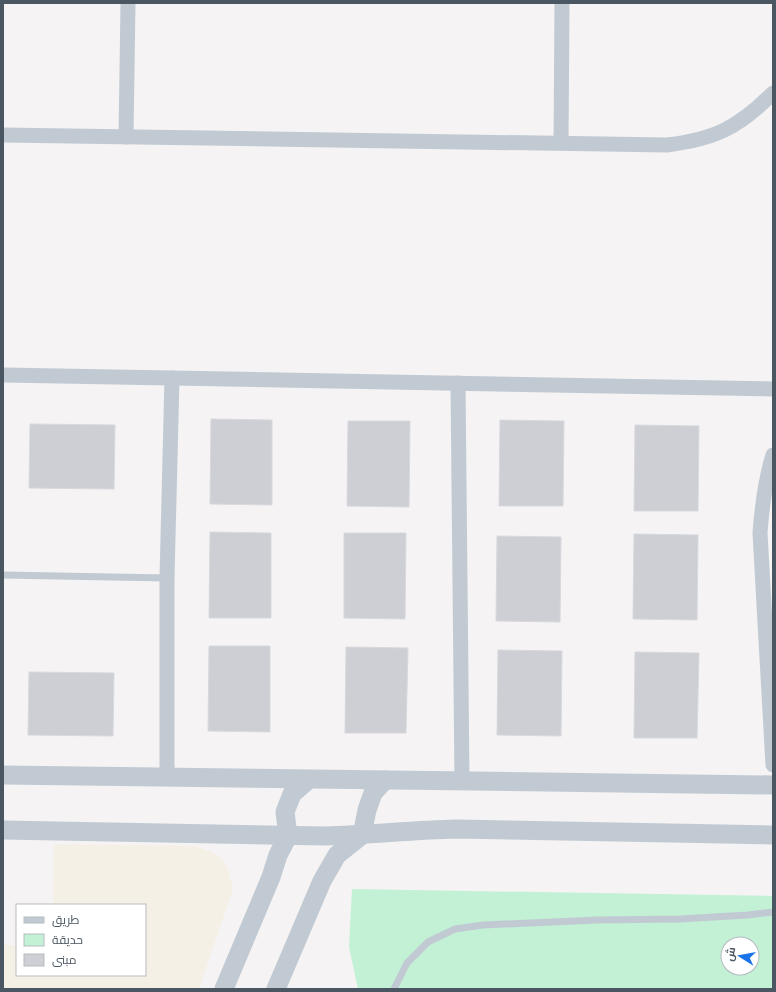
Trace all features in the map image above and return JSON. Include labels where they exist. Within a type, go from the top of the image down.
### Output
[{"type":"street","points":[[126,137],[128,3]]},
{"type":"street","points":[[561,143],[562,3]]},
{"type":"street","points":[[3,135],[667,145],[692,142],[717,134],[740,122],[773,94]]},
{"type":"street","points":[[3,375],[773,389]]},
{"type":"street","points":[[167,778],[167,578],[172,378]]},
{"type":"street","points":[[458,383],[462,781]]},
{"type":"street","points":[[773,455],[762,502],[760,533],[773,764]]},
{"type":"street","points":[[3,775],[773,785]]},
{"type":"street","points":[[224,989],[271,877],[278,855],[288,836],[285,812],[287,806],[292,794],[308,780]]},
{"type":"street","points":[[276,989],[325,875],[337,855],[362,835],[367,810],[374,794],[385,780]]},
{"type":"street","points":[[3,830],[288,836],[362,835],[420,830],[456,829],[773,835]]},
{"type":"lane","points":[[3,575],[167,578]]},
{"type":"lane","points":[[394,989],[407,963],[428,942],[455,929],[484,925],[597,920],[680,919],[773,912]]},
{"type":"green space","points":[[352,889],[773,896],[773,989],[358,989],[349,947]]},
{"type":"sand","points":[[54,844],[195,846],[212,852],[222,860],[226,865],[233,888],[199,989],[3,989],[3,945],[16,945],[16,976],[146,976],[146,904],[53,904]]},
{"type":"building","points":[[211,419],[272,420],[272,505],[210,504]]},
{"type":"building","points":[[500,420],[564,421],[563,506],[499,506]]},
{"type":"building","points":[[348,421],[410,421],[409,507],[347,506]]},
{"type":"building","points":[[30,424],[115,425],[114,489],[29,488]]},
{"type":"building","points":[[635,425],[699,426],[698,511],[634,511]]},
{"type":"building","points":[[210,532],[271,533],[271,618],[209,618]]},
{"type":"building","points":[[344,533],[406,533],[405,619],[344,618]]},
{"type":"building","points":[[634,534],[698,535],[697,620],[633,619]]},
{"type":"building","points":[[497,536],[561,537],[560,622],[496,621]]},
{"type":"building","points":[[209,646],[270,646],[270,732],[208,731]]},
{"type":"building","points":[[346,647],[408,648],[406,733],[345,733]]},
{"type":"building","points":[[498,650],[562,651],[561,736],[497,735]]},
{"type":"building","points":[[635,652],[699,653],[697,738],[634,738]]},
{"type":"building","points":[[29,672],[114,673],[113,736],[28,735]]}]
